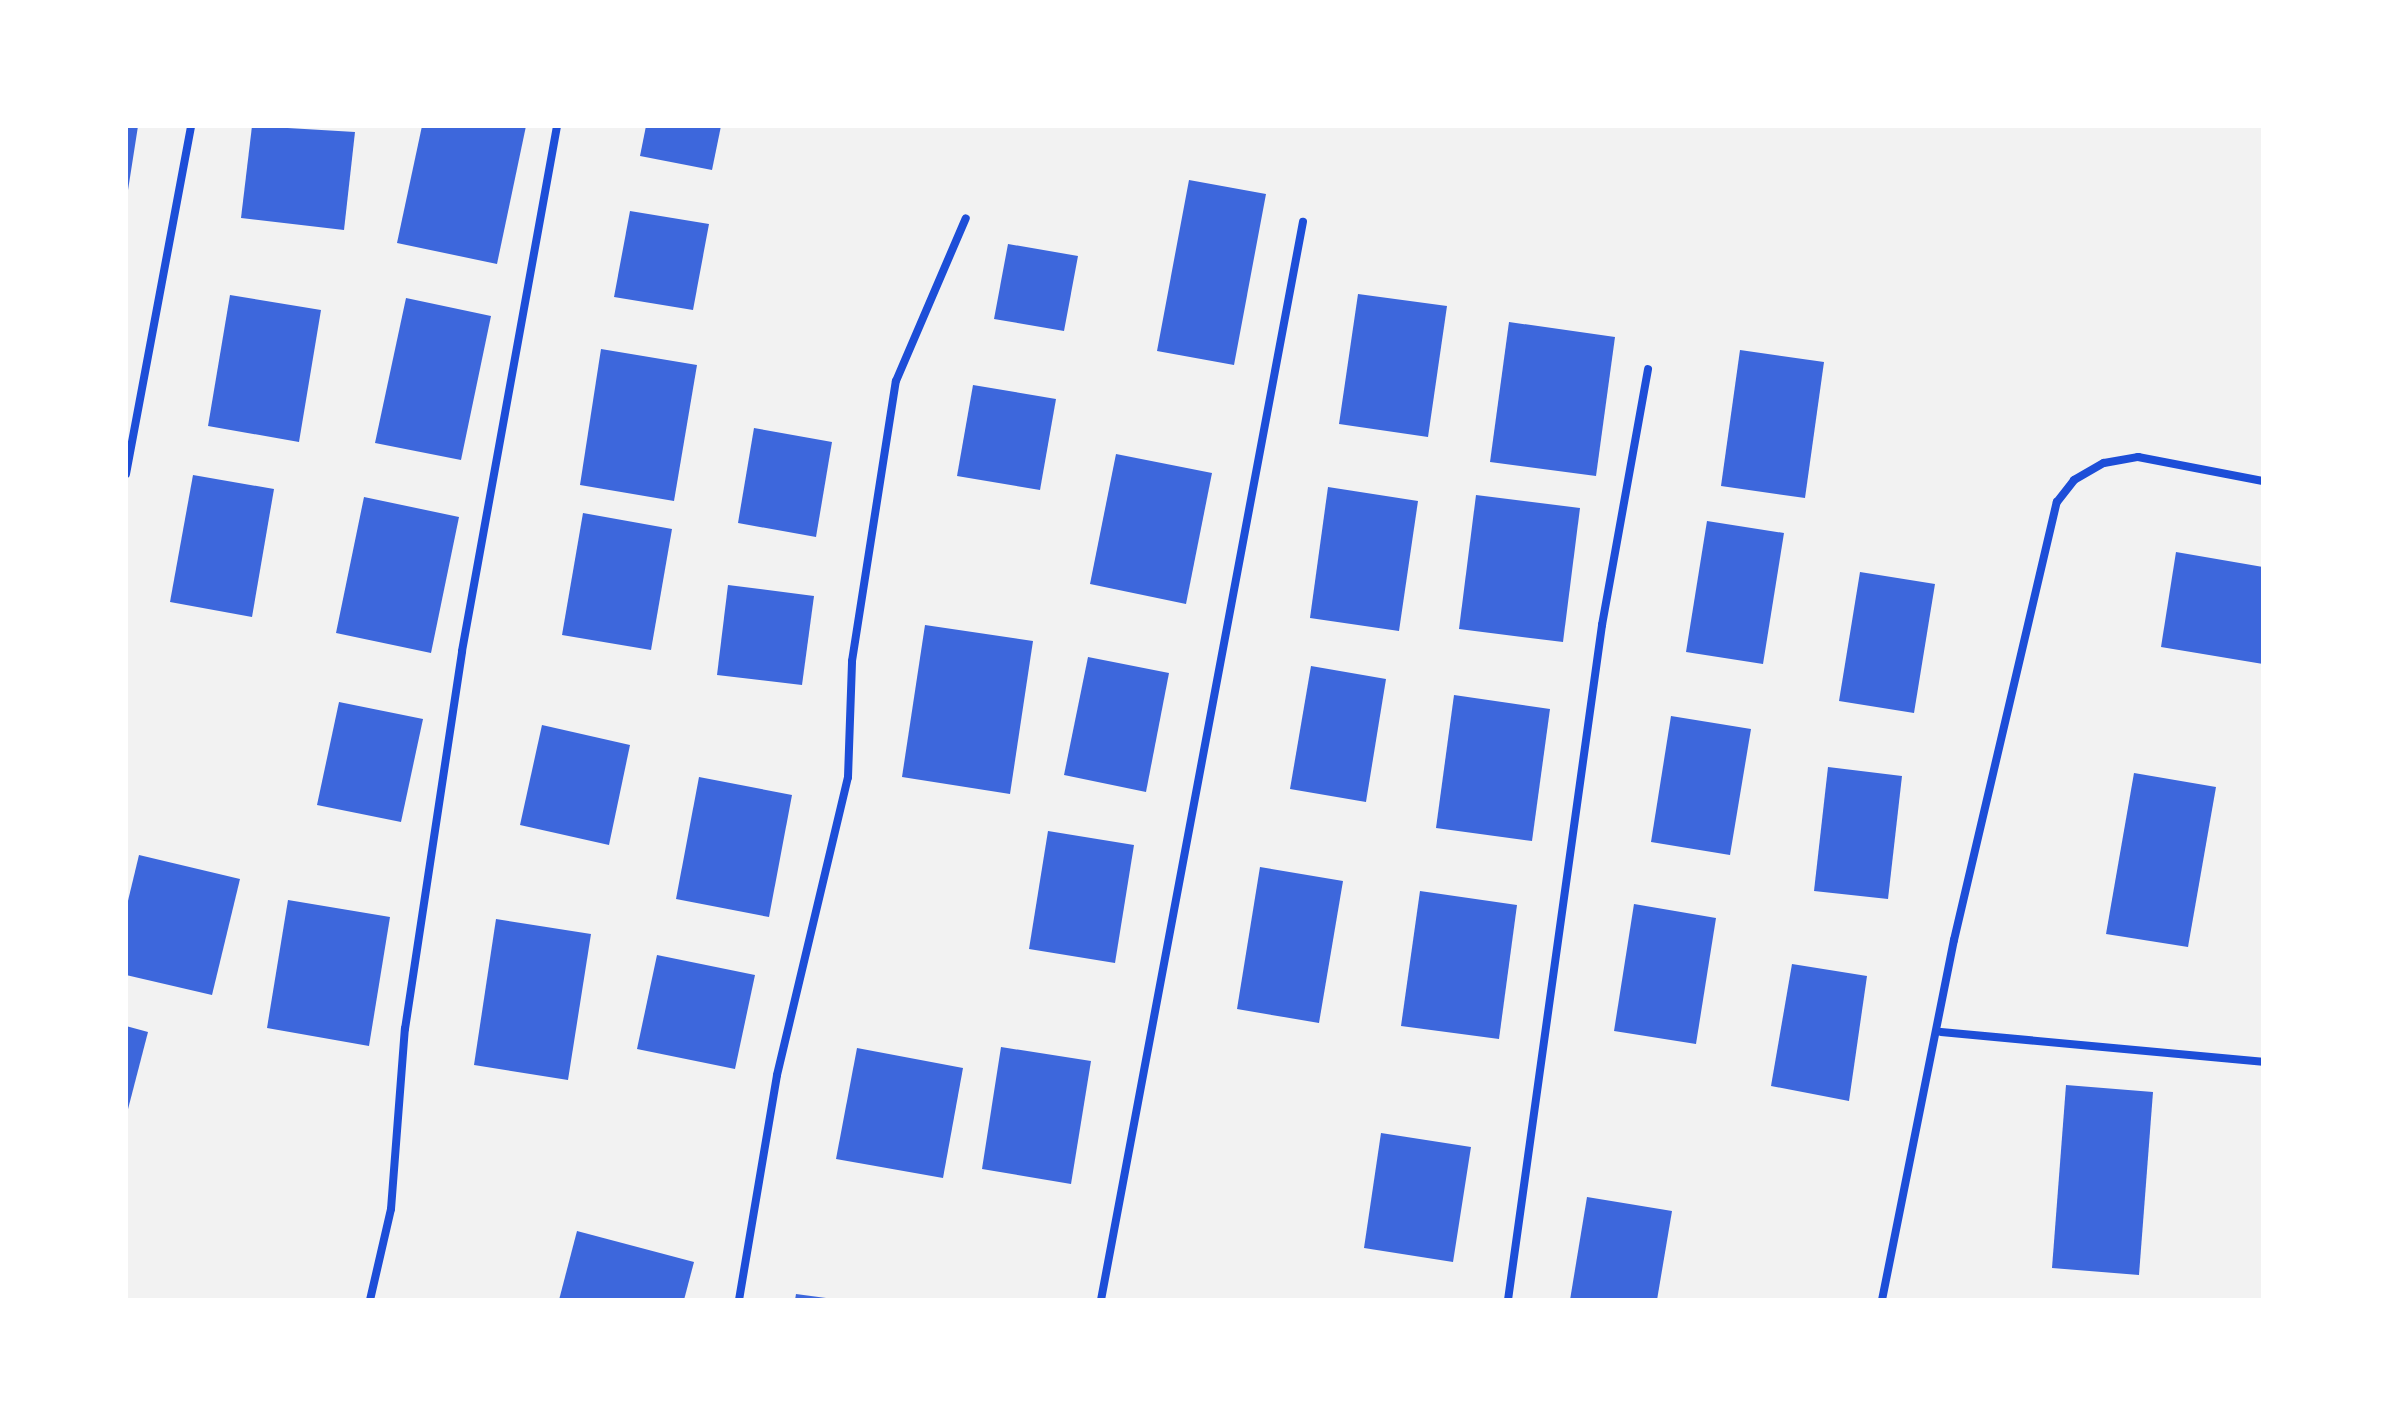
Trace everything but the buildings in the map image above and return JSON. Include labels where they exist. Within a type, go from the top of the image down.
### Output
[{"type":"street","points":[[126,474],[191,126]]},
{"type":"street","points":[[370,1300],[391,1209],[405,1029],[465,636],[557,126]]},
{"type":"street","points":[[739,1300],[777,1075],[848,777],[852,661],[896,381],[966,218]]},
{"type":"street","points":[[1101,1300],[1303,222]]},
{"type":"street","points":[[1508,1300],[1602,625],[1648,369]]},
{"type":"street","points":[[1882,1300],[1941,1032],[1954,940],[2044,538],[2074,480],[2104,463],[2138,457],[2263,481]]},
{"type":"street","points":[[1941,1032],[2263,1062]]}]
